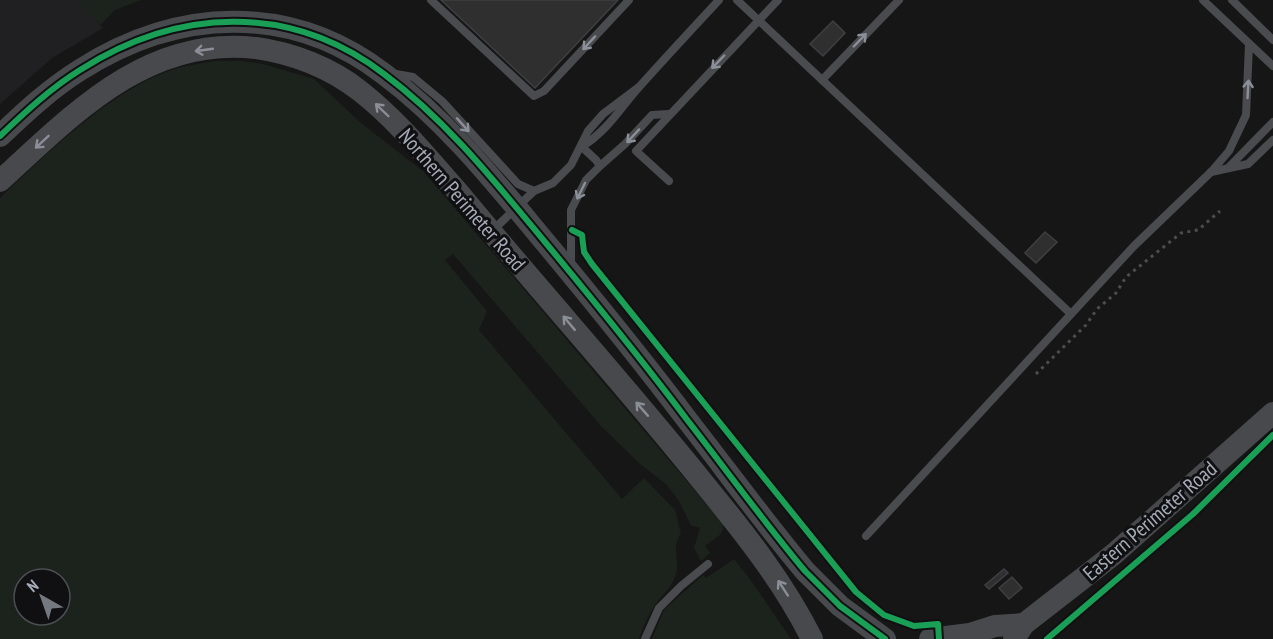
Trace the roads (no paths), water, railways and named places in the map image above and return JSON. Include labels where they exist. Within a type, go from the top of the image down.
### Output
[{"type":"street","name":"Northern Perimeter Road","points":[[0,136],[60,84],[103,56],[150,35],[204,23],[233,21],[287,27],[340,46],[382,72],[444,126],[479,164],[573,275],[805,571],[840,606],[885,639]]},
{"type":"street","name":"Northern Perimeter Road","points":[[0,181],[86,105],[138,70],[161,60],[207,49],[255,48],[298,57],[339,76],[375,103],[427,156],[677,450],[779,581],[812,639]]},
{"type":"street","name":"Eastern Perimeter Road","points":[[1019,632],[1114,554],[1273,413]]},
{"type":"street","points":[[930,639],[970,634],[995,626],[1019,632]]},
{"type":"lane","points":[[431,0],[534,96],[544,91],[628,0]]},
{"type":"lane","points":[[582,147],[611,123],[639,87],[718,0]]},
{"type":"lane","points":[[737,0],[1071,314]]},
{"type":"lane","points":[[669,181],[636,151],[778,0]]},
{"type":"lane","points":[[822,80],[899,0]]},
{"type":"lane","points":[[1203,0],[1273,66]]},
{"type":"lane","points":[[1232,0],[1273,40]]},
{"type":"lane","points":[[866,536],[1134,246],[1211,172],[1229,151],[1246,115],[1249,44]]},
{"type":"lane","points":[[382,72],[413,77],[442,101],[518,184],[534,191]]},
{"type":"lane","points":[[491,232],[534,191],[553,183],[571,165],[588,131],[599,118],[639,87]]},
{"type":"lane","points":[[573,275],[570,256],[571,210],[586,180],[652,115],[669,114]]},
{"type":"lane","points":[[1227,170],[1273,122]]},
{"type":"lane","points":[[1211,172],[1248,164],[1273,140]]},
{"type":"lane","points":[[582,147],[596,159],[600,166]]},
{"type":"lane","points":[[645,639],[660,608],[681,586],[708,564]]}]
